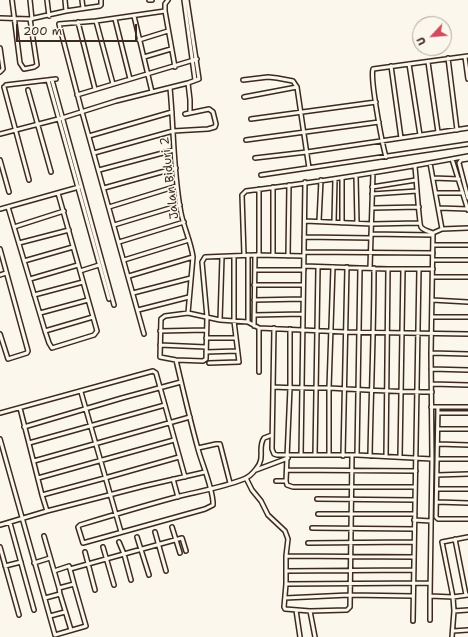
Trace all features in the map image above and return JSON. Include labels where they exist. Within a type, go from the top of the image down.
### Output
[{"type":"street","points":[[12,0],[20,63],[23,68],[28,69],[37,65],[30,0]]},
{"type":"street","points":[[46,0],[49,16]]},
{"type":"street","points":[[65,0],[66,11]]},
{"type":"street","points":[[82,0],[84,8]]},
{"type":"street","points":[[0,18],[31,19],[49,16],[66,11],[100,6],[101,0]]},
{"type":"street","points":[[168,0],[165,4],[165,11],[175,67]]},
{"type":"street","points":[[184,0],[195,60]]},
{"type":"street","points":[[0,134],[195,80],[195,60],[187,0]]},
{"type":"street","points":[[144,334],[129,276],[77,95],[59,24],[115,19],[165,11]]},
{"type":"street","points":[[134,16],[152,92]]},
{"type":"street","points":[[115,19],[130,79]]},
{"type":"street","points":[[96,21],[113,84]]},
{"type":"street","points":[[78,22],[95,89]]},
{"type":"street","points":[[139,40],[168,31]]},
{"type":"street","points":[[0,48],[3,69],[0,72]]},
{"type":"street","points":[[144,57],[171,49]]},
{"type":"street","points":[[386,157],[379,122],[372,71],[376,68],[466,56],[468,79]]},
{"type":"street","points":[[448,58],[457,130]]},
{"type":"street","points":[[77,95],[195,60]]},
{"type":"street","points":[[428,62],[438,132]]},
{"type":"street","points":[[409,64],[420,135]]},
{"type":"street","points":[[391,66],[401,138]]},
{"type":"street","points":[[243,80],[277,78],[290,79],[293,81],[297,87],[309,168]]},
{"type":"street","points":[[29,180],[5,86],[52,80],[68,148],[105,279],[114,305]]},
{"type":"street","points":[[188,83],[190,113]]},
{"type":"street","points":[[244,97],[297,87]]},
{"type":"street","name":"Jalan Biduri 2","points":[[170,88],[177,186],[180,205],[193,257],[188,313]]},
{"type":"street","points":[[28,90],[51,172]]},
{"type":"street","points":[[251,119],[376,102]]},
{"type":"street","points":[[94,153],[173,131],[208,129],[215,127],[215,120],[211,110],[209,109],[185,114]]},
{"type":"street","points":[[89,136],[172,112]]},
{"type":"street","points":[[246,140],[379,122]]},
{"type":"street","points":[[255,158],[307,152],[468,128]]},
{"type":"street","points":[[261,175],[468,144]]},
{"type":"street","points":[[99,170],[174,150]]},
{"type":"street","points":[[248,322],[248,266],[242,195],[246,191],[415,167],[468,156]]},
{"type":"street","points":[[452,159],[468,198]]},
{"type":"street","points":[[0,160],[9,192]]},
{"type":"street","points":[[439,208],[468,210],[463,193],[459,162],[468,160]]},
{"type":"street","points":[[430,163],[442,229]]},
{"type":"street","points":[[415,167],[419,206],[419,223],[424,230],[433,234]]},
{"type":"street","points":[[104,188],[176,168]]},
{"type":"street","points":[[370,456],[374,332],[372,268],[370,253],[373,208],[373,173]]},
{"type":"street","points":[[356,176],[357,223]]},
{"type":"street","points":[[342,178],[342,223]]},
{"type":"street","points":[[433,178],[468,178]]},
{"type":"street","points":[[334,222],[335,179]]},
{"type":"street","points":[[319,221],[321,180]]},
{"type":"street","points":[[372,187],[416,180]]},
{"type":"street","points":[[301,455],[305,182]]},
{"type":"street","points":[[288,256],[289,185]]},
{"type":"street","points":[[109,207],[177,186]]},
{"type":"street","points":[[0,209],[79,187]]},
{"type":"street","points":[[273,255],[274,187]]},
{"type":"street","points":[[254,326],[254,285],[257,255],[259,189]]},
{"type":"street","points":[[372,194],[417,191]]},
{"type":"street","points":[[8,207],[45,331],[52,348],[94,335],[97,331],[58,193]]},
{"type":"street","points":[[436,193],[463,193]]},
{"type":"street","points":[[114,225],[180,205]]},
{"type":"street","points":[[373,208],[419,206]]},
{"type":"street","points":[[14,227],[64,211]]},
{"type":"street","points":[[305,221],[372,224],[419,223]]},
{"type":"street","points":[[119,242],[184,222]]},
{"type":"street","points":[[371,234],[433,234],[442,229],[468,228]]},
{"type":"street","points":[[19,243],[69,230]]},
{"type":"street","points":[[92,233],[99,265],[105,279],[109,299]]},
{"type":"street","points":[[430,620],[432,459],[431,334],[433,234]]},
{"type":"street","points":[[304,237],[371,238]]},
{"type":"street","points":[[124,260],[189,240]]},
{"type":"street","points":[[433,245],[468,244]]},
{"type":"street","points":[[24,260],[73,247]]},
{"type":"street","points":[[0,249],[28,350],[27,353],[8,359],[0,334]]},
{"type":"street","points":[[433,253],[207,256],[202,262],[207,317],[206,359],[203,361],[176,360],[160,357],[160,331],[162,317],[188,313],[207,317],[220,320],[248,322],[259,328],[345,332],[468,334]]},
{"type":"street","points":[[209,363],[239,362],[234,321],[234,256]]},
{"type":"street","points":[[129,276],[193,257]]},
{"type":"street","points":[[220,320],[222,257]]},
{"type":"street","points":[[433,260],[468,260]]},
{"type":"street","points":[[30,279],[78,265]]},
{"type":"street","points":[[80,271],[99,265]]},
{"type":"street","points":[[248,266],[255,268],[347,267],[433,269]]},
{"type":"street","points":[[329,455],[329,388],[333,267]]},
{"type":"street","points":[[343,456],[347,267]]},
{"type":"street","points":[[315,455],[318,268]]},
{"type":"street","points":[[357,455],[360,268]]},
{"type":"street","points":[[386,456],[388,269]]},
{"type":"street","points":[[400,457],[403,269]]},
{"type":"street","points":[[412,621],[419,269]]},
{"type":"street","points":[[0,271],[6,271]]},
{"type":"street","points":[[0,275],[6,271]]},
{"type":"street","points":[[433,277],[468,277]]},
{"type":"street","points":[[133,293],[191,278]]},
{"type":"street","points":[[34,295],[83,282]]},
{"type":"street","points":[[254,285],[303,285]]},
{"type":"street","points":[[138,310],[189,297]]},
{"type":"street","points":[[254,300],[303,298]]},
{"type":"street","points":[[40,313],[88,300]]},
{"type":"street","points":[[432,300],[468,302]]},
{"type":"street","points":[[254,315],[303,314]]},
{"type":"street","points":[[432,316],[468,317]]},
{"type":"street","points":[[45,331],[93,317]]},
{"type":"street","points":[[259,328],[260,372]]},
{"type":"street","points":[[274,328],[272,452],[276,455],[288,456],[357,455],[432,459]]},
{"type":"street","points":[[290,329],[287,485],[292,487],[415,487]]},
{"type":"street","points":[[160,331],[206,330]]},
{"type":"street","points":[[206,338],[236,338]]},
{"type":"street","points":[[160,345],[206,347]]},
{"type":"street","points":[[206,352],[237,351]]},
{"type":"street","points":[[431,353],[468,354]]},
{"type":"street","points":[[176,360],[198,448],[210,488],[213,505],[205,509],[83,543],[79,525],[178,496],[210,488],[230,483],[246,478],[256,470],[288,456]]},
{"type":"street","points":[[431,370],[468,370]]},
{"type":"street","points":[[0,413],[154,371],[156,373],[185,477]]},
{"type":"street","points":[[24,427],[181,382]]},
{"type":"street","points":[[432,384],[468,385]]},
{"type":"street","points":[[274,387],[432,392]]},
{"type":"street","points":[[81,392],[92,426],[121,532]]},
{"type":"street","points":[[29,443],[165,405]]},
{"type":"street","points":[[438,406],[437,518],[468,519]]},
{"type":"street","points":[[431,407],[468,407]]},
{"type":"street","points":[[20,408],[47,511]]},
{"type":"street","points":[[438,413],[468,413]]},
{"type":"street","points":[[34,461],[190,417]]},
{"type":"street","points":[[438,429],[468,429]]},
{"type":"street","points":[[256,470],[262,458],[262,441],[264,438],[272,435]]},
{"type":"street","points":[[0,439],[55,635],[86,626],[69,566],[54,571]]},
{"type":"street","points":[[38,478],[174,440]]},
{"type":"street","points":[[198,448],[220,444],[230,483]]},
{"type":"street","points":[[438,444],[468,445]]},
{"type":"street","points":[[246,478],[268,515],[285,531],[288,539],[286,556],[285,609],[310,611],[347,610],[350,607],[352,456]]},
{"type":"street","points":[[42,495],[179,457]]},
{"type":"street","points":[[438,459],[468,459]]},
{"type":"street","points":[[287,470],[416,471]]},
{"type":"street","points":[[0,525],[47,511],[205,472]]},
{"type":"street","points":[[437,474],[468,474]]},
{"type":"street","points":[[173,479],[178,496]]},
{"type":"street","points":[[276,481],[286,481]]},
{"type":"street","points":[[437,489],[468,489]]},
{"type":"street","points":[[317,499],[415,500]]},
{"type":"street","points":[[437,502],[468,503]]},
{"type":"street","points":[[318,514],[414,514]]},
{"type":"street","points":[[414,520],[431,521]]},
{"type":"street","points":[[10,523],[34,610]]},
{"type":"street","points":[[172,527],[180,554]]},
{"type":"street","points":[[312,528],[414,529]]},
{"type":"street","points":[[155,532],[166,571]]},
{"type":"street","points":[[44,536],[71,630]]},
{"type":"street","points":[[137,537],[149,575]]},
{"type":"street","points":[[452,637],[454,611],[453,597],[442,542],[468,537]]},
{"type":"street","points":[[70,570],[182,538],[186,551]]},
{"type":"street","points":[[430,596],[453,597],[467,595],[455,539]]},
{"type":"street","points":[[120,542],[131,580]]},
{"type":"street","points":[[308,543],[414,542]]},
{"type":"street","points":[[0,547],[19,615]]},
{"type":"street","points":[[103,547],[114,584]]},
{"type":"street","points":[[85,552],[95,590]]},
{"type":"street","points":[[286,556],[413,557]]},
{"type":"street","points":[[34,563],[50,558]]},
{"type":"street","points":[[5,566],[21,562]]},
{"type":"street","points":[[286,571],[414,570]]},
{"type":"street","points":[[286,584],[430,583]]},
{"type":"street","points":[[59,588],[74,584]]},
{"type":"street","points":[[45,598],[60,594]]},
{"type":"street","points":[[285,598],[349,595],[413,596]]},
{"type":"street","points":[[296,610],[300,637]]},
{"type":"street","points":[[454,611],[468,610]]},
{"type":"street","points":[[310,611],[315,637]]},
{"type":"street","points":[[50,616],[66,612]]},
{"type":"street","points":[[453,631],[468,630]]}]
